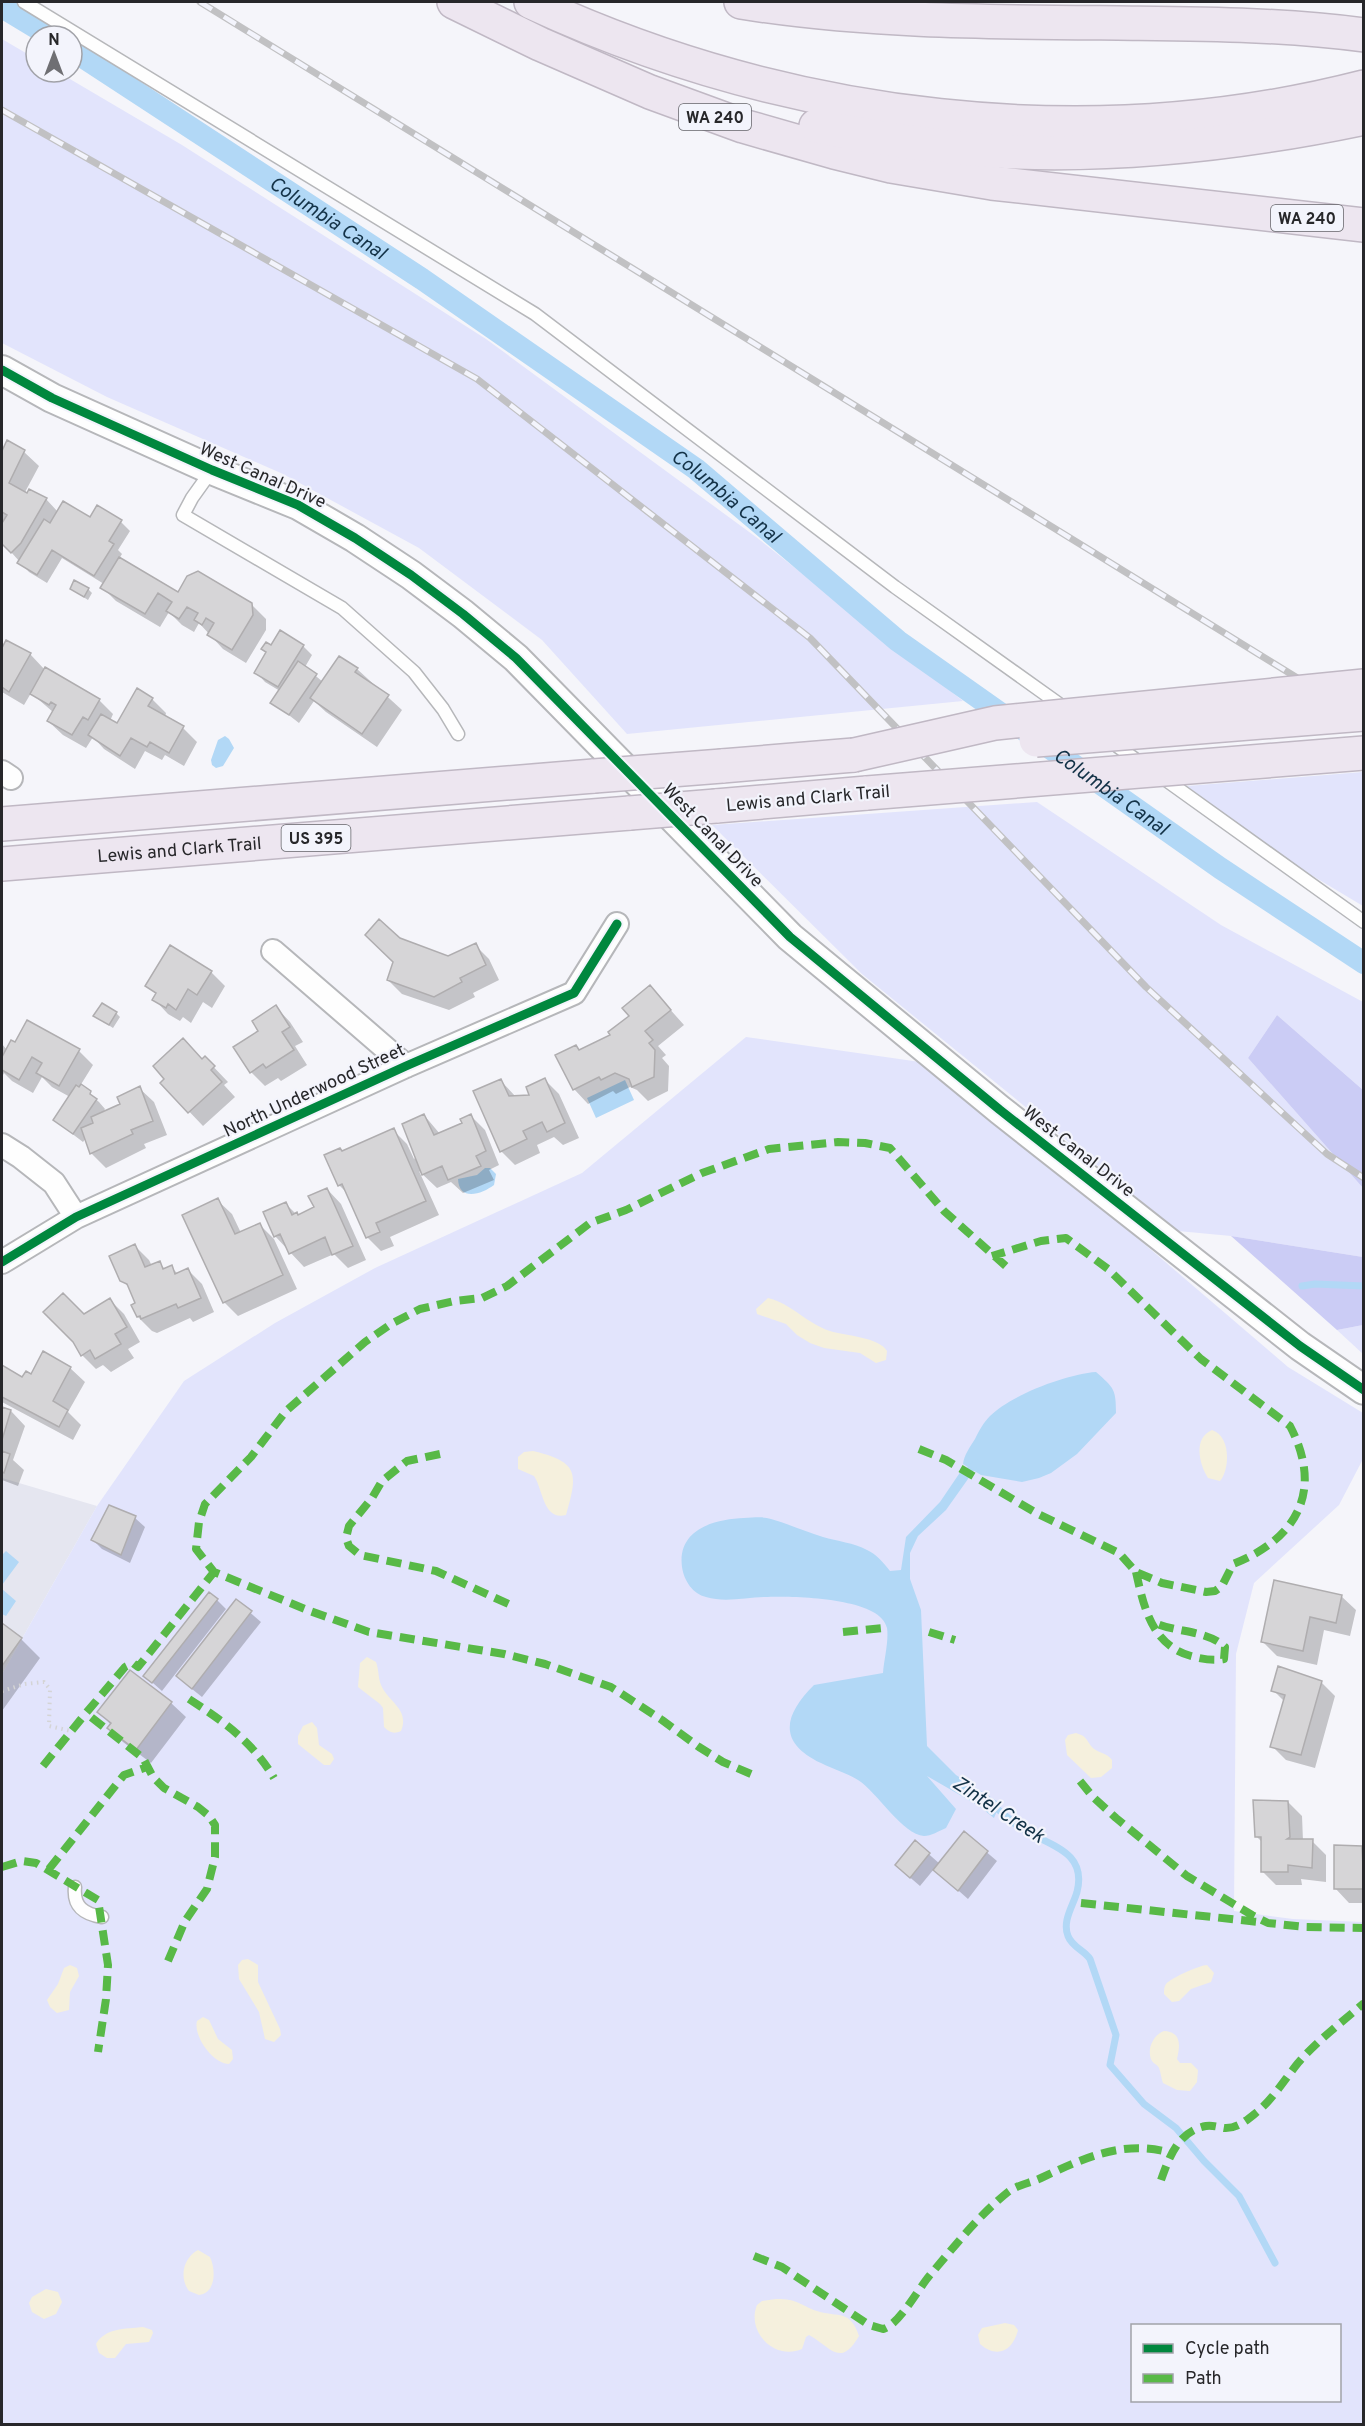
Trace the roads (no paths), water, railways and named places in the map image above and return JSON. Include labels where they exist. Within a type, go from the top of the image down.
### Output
[{"type":"highway","name":"WA 240","points":[[454,2],[550,48],[660,96],[743,126],[891,166],[992,183],[1364,225]]},
{"type":"highway","points":[[464,2],[616,66],[723,103],[817,126],[930,145],[1014,152],[1131,151],[1249,139],[1364,118]]},
{"type":"highway","points":[[531,2],[626,40],[730,75],[854,104],[935,115],[1031,123],[1120,123],[1240,111],[1309,100],[1364,87]]},
{"type":"highway","points":[[741,2],[873,15],[1064,22],[1242,25],[1364,35]]},
{"type":"highway","points":[[1250,212],[1364,233]]},
{"type":"highway","points":[[854,755],[995,723],[1364,686]]},
{"type":"highway","name":"US 395","points":[[2,824],[1364,714]]},
{"type":"highway","name":"Lewis and Clark Trail","points":[[2,864],[1364,753]]},
{"type":"street","name":"West Canal Drive","points":[[2,370],[52,398],[212,470],[298,505],[364,544],[463,614],[516,658],[790,937],[1000,1110],[1300,1346],[1364,1390]]},
{"type":"street","name":"North Underwood Street","points":[[2,1262],[76,1217],[406,1066],[573,993],[617,924]]},
{"type":"street","points":[[273,951],[406,1066]]},
{"type":"street","points":[[2,1145],[54,1183],[76,1217]]},
{"type":"lane","points":[[24,2],[536,314],[895,587],[1364,922]]},
{"type":"lane","points":[[212,470],[183,515],[342,608],[414,672],[443,709],[458,734]]},
{"type":"lane","points":[[75,1887],[79,1907],[88,1914],[102,1917]]},
{"type":"waterway","name":"Columbia Canal","points":[[2,7],[30,24]]},
{"type":"waterway","name":"Columbia Canal","points":[[84,58],[422,279],[696,469],[898,641],[1220,868],[1364,963]]},
{"type":"waterway","name":"Zintel Creek","points":[[1302,1286],[1315,1284],[1364,1286]]},
{"type":"waterway","name":"Zintel Creek","points":[[960,1481],[976,1463]]},
{"type":"waterway","name":"Zintel Creek","points":[[990,1804],[1019,1827],[1062,1850],[1076,1866],[1079,1878],[1077,1892],[1067,1919],[1066,1930],[1072,1943],[1090,1959],[1116,2035],[1110,2065],[1144,2104],[1176,2128],[1204,2161],[1239,2196],[1275,2263]]},
{"type":"railway","points":[[200,2],[1364,719]]},
{"type":"railway","points":[[2,110],[477,379],[810,638],[1146,987],[1327,1154],[1364,1178]]}]
